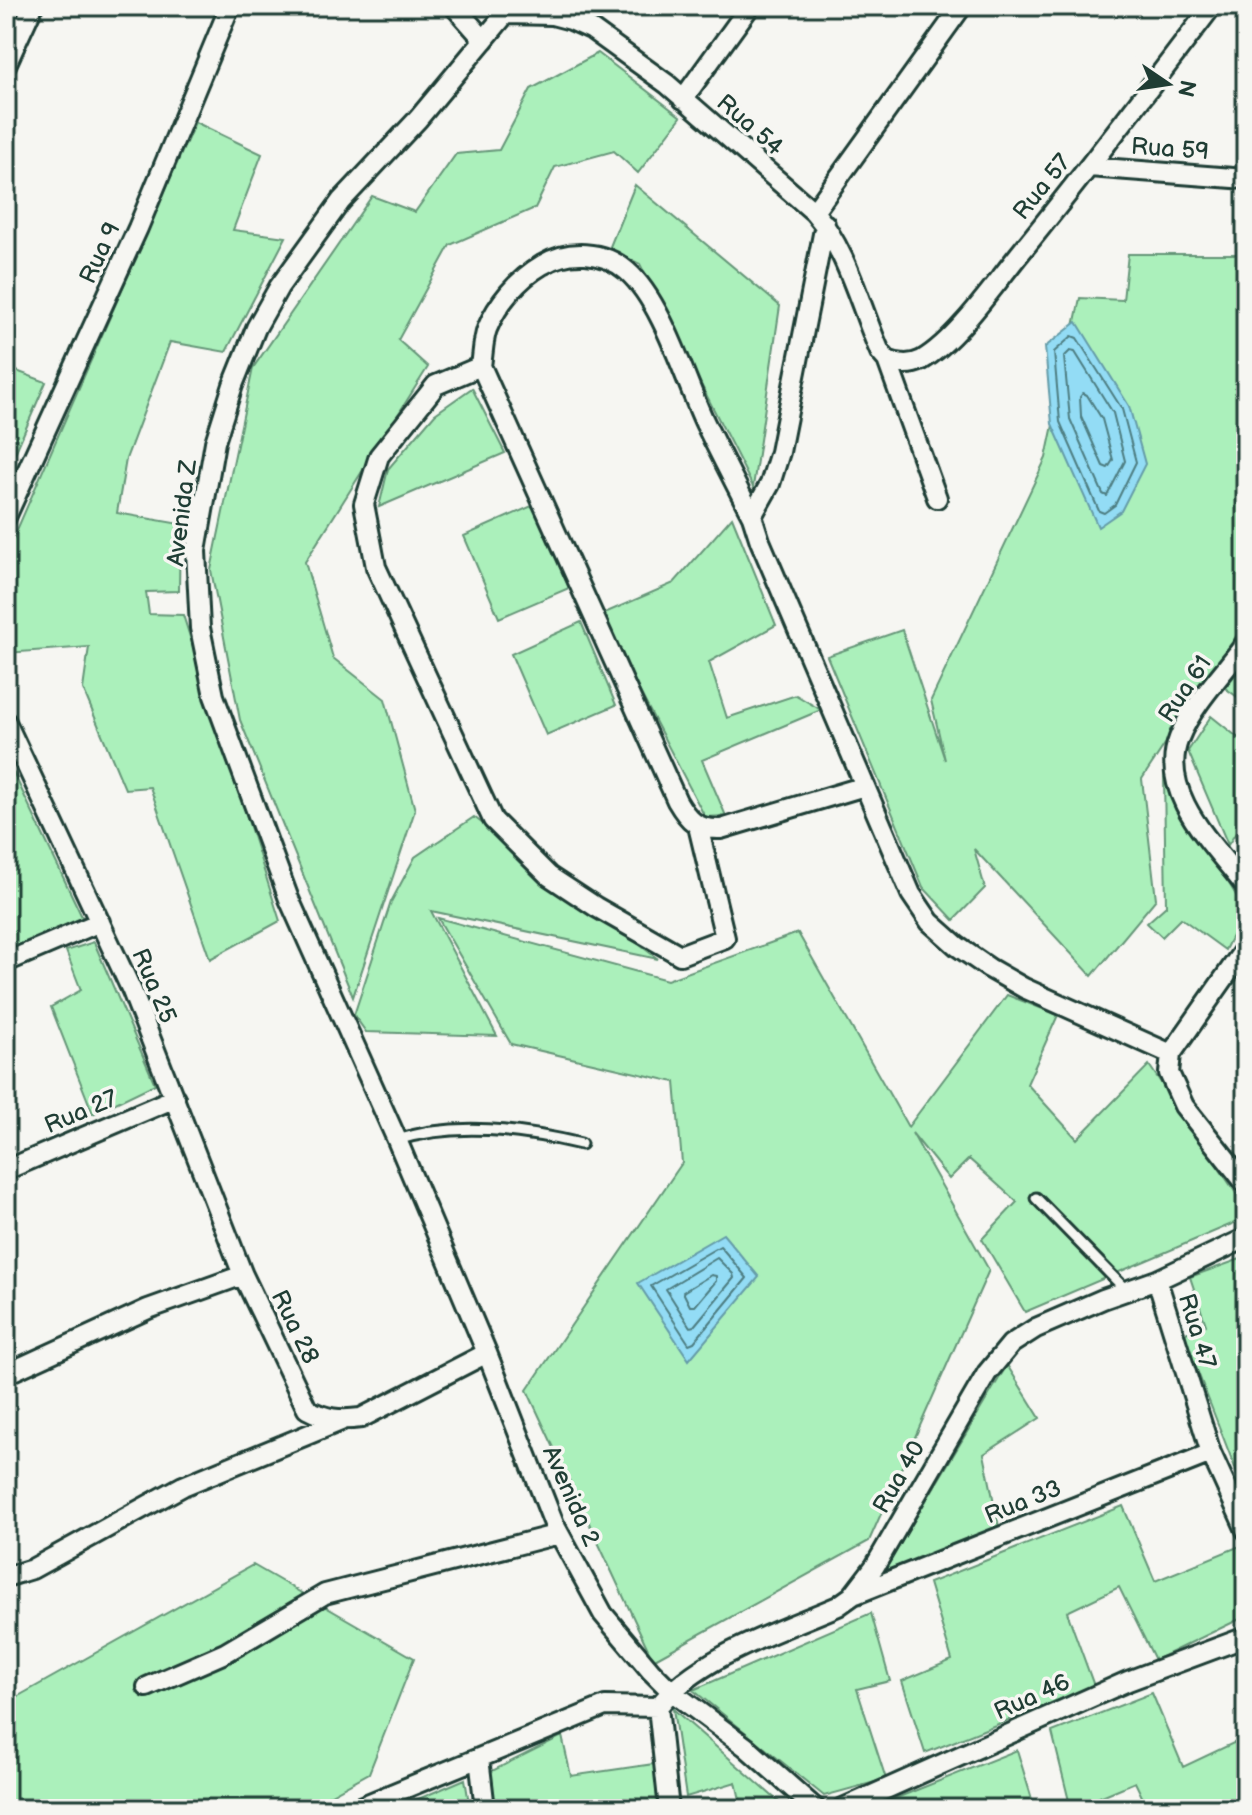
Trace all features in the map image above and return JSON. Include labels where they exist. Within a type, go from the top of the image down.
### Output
[{"type":"street","points":[[6,65],[33,6]]},
{"type":"street","name":"Rua 9","points":[[6,517],[138,228],[230,6]]},
{"type":"street","points":[[454,6],[484,40]]},
{"type":"street","points":[[683,99],[750,6]]},
{"type":"street","points":[[752,516],[770,484],[780,452],[819,218],[962,6]]},
{"type":"street","name":"Rua 57","points":[[887,360],[910,365],[924,358],[956,330],[1089,167],[1212,6]]},
{"type":"street","name":"Avenida Z","points":[[394,1133],[289,899],[214,696],[200,628],[196,551],[219,428],[256,328],[279,287],[341,201],[418,119],[509,10]]},
{"type":"street","name":"Rua 54","points":[[509,10],[552,15],[591,29],[683,99],[819,218],[837,248],[880,352],[887,360],[937,498]]},
{"type":"street","name":"Rua 59","points":[[1089,167],[1246,179]]},
{"type":"street","points":[[865,786],[736,826],[709,829],[689,821],[677,801],[481,366],[486,331],[505,300],[528,273],[555,257],[593,253],[626,269],[642,286],[752,516],[911,894],[930,922],[957,946],[1024,988],[1171,1054]]},
{"type":"street","points":[[481,366],[436,385],[379,456],[364,504],[376,567],[493,820],[549,876],[680,955],[725,938],[698,826]]},
{"type":"street","name":"Rua 61","points":[[1246,643],[1189,720],[1174,758],[1175,778],[1188,808],[1246,887]]},
{"type":"street","name":"Rua 25","points":[[6,722],[132,991],[243,1275]]},
{"type":"street","points":[[6,962],[100,922]]},
{"type":"street","points":[[1246,947],[1171,1054],[1169,1073],[1184,1106],[1246,1184]]},
{"type":"street","name":"Rua 27","points":[[6,1170],[175,1098]]},
{"type":"street","name":"Avenida 2","points":[[394,1133],[559,1534],[603,1614],[642,1662],[671,1691],[746,1747],[816,1809]]},
{"type":"street","name":"Rua 40","points":[[658,1707],[671,1691],[712,1664],[838,1606],[852,1596],[875,1566],[1001,1354],[1036,1328],[1157,1280],[1246,1238]]},
{"type":"street","name":"Rua 28","points":[[6,1374],[148,1309],[243,1275],[307,1409],[324,1418],[341,1421]]},
{"type":"street","name":"Rua 47","points":[[1157,1280],[1211,1453],[1246,1530]]},
{"type":"street","points":[[6,1577],[32,1569],[183,1486],[341,1421],[361,1418],[487,1353]]},
{"type":"street","name":"Rua 33","points":[[852,1596],[1211,1453]]},
{"type":"street","points":[[147,1687],[225,1653],[325,1594],[559,1534]]},
{"type":"street","name":"Rua 46","points":[[841,1809],[1128,1681],[1246,1637]]},
{"type":"street","points":[[355,1809],[605,1706],[658,1707],[669,1809]]},
{"type":"street","points":[[479,1758],[485,1809]]},
{"type":"lane","points":[[394,1133],[446,1129],[540,1134],[581,1144]]},
{"type":"lane","points":[[1036,1198],[1126,1290]]},
{"type":"green space","points":[[598,53],[681,117],[638,173],[614,151],[555,167],[535,208],[450,245],[398,340],[428,367],[305,562],[333,658],[385,699],[415,810],[353,997],[240,720],[211,570],[253,368],[372,196],[415,212],[456,154],[499,150],[531,89]]},
{"type":"green space","points":[[195,122],[262,154],[233,230],[286,237],[226,352],[170,342],[126,459],[117,513],[180,524],[179,591],[146,592],[149,614],[183,615],[280,921],[210,959],[150,787],[125,789],[83,689],[89,647],[6,653],[6,555]]},
{"type":"green space","points":[[635,185],[780,306],[753,487],[640,264],[609,249]]},
{"type":"green space","points":[[1128,254],[1246,254],[1246,368],[1241,421],[1246,424],[1246,621],[1142,779],[1156,899],[1092,976],[974,849],[985,888],[954,920],[923,887],[827,656],[902,630],[945,760],[931,700],[1046,458],[1080,298],[1123,300]]},
{"type":"green space","points":[[6,367],[46,382],[6,474]]},
{"type":"green space","points":[[472,388],[505,453],[379,507],[388,469],[435,414]]},
{"type":"green space","points":[[534,505],[569,588],[499,618],[464,536]]},
{"type":"green space","points":[[732,517],[776,625],[709,662],[727,718],[796,695],[821,710],[702,760],[726,816],[705,817],[600,615],[674,583]]},
{"type":"green space","points":[[581,622],[616,705],[546,735],[511,654]]},
{"type":"green space","points":[[1246,661],[1246,703],[1225,688]]},
{"type":"green space","points":[[1211,716],[1246,744],[1246,823],[1243,822],[1228,845],[1188,751]]},
{"type":"green space","points":[[6,757],[83,919],[6,951]]},
{"type":"green space","points":[[1164,776],[1245,910],[1225,950],[1181,918],[1162,937],[1147,923],[1166,906]]},
{"type":"green space","points":[[474,817],[658,959],[431,911],[497,1036],[366,1032],[354,1015],[391,902],[415,857]]},
{"type":"green space","points":[[438,918],[667,980],[798,933],[908,1127],[1007,995],[1058,1015],[1027,1084],[1077,1139],[1149,1065],[1246,1208],[1246,1218],[1025,1312],[982,1239],[1017,1202],[969,1159],[949,1179],[912,1133],[989,1270],[869,1541],[653,1660],[527,1390],[682,1163],[675,1082],[511,1044]]},
{"type":"green space","points":[[94,942],[155,1084],[93,1114],[51,1007],[81,990],[66,951]]},
{"type":"green space","points":[[1246,1257],[1246,1496],[1183,1334],[1206,1325],[1190,1277]]},
{"type":"green space","points":[[1007,1365],[1040,1418],[984,1454],[999,1527],[881,1576]]},
{"type":"green space","points":[[1123,1506],[1155,1581],[1240,1546],[1246,1563],[1246,1616],[1155,1660],[1119,1587],[1067,1612],[1094,1686],[925,1753],[902,1681],[952,1660],[929,1583]]},
{"type":"green space","points":[[253,1565],[414,1658],[369,1773],[304,1809],[6,1809],[6,1703]]},
{"type":"green space","points":[[871,1613],[890,1681],[857,1689],[886,1779],[824,1796],[693,1690]]},
{"type":"green space","points":[[1152,1693],[1183,1767],[1246,1737],[1246,1809],[1148,1809],[1135,1782],[1071,1809],[1052,1732]]},
{"type":"green space","points":[[673,1709],[787,1809],[742,1809],[736,1782],[686,1797]]},
{"type":"green space","points":[[562,1736],[571,1776],[654,1764],[658,1809],[494,1809],[488,1773]]},
{"type":"green space","points":[[1017,1750],[1035,1809],[869,1809]]},
{"type":"green space","points":[[465,1779],[470,1809],[395,1809]]},
{"type":"water","points":[[1077,322],[1129,406],[1145,464],[1121,511],[1098,527],[1052,424],[1045,347]]},
{"type":"water","points":[[723,1234],[759,1277],[689,1360],[638,1283]]}]
